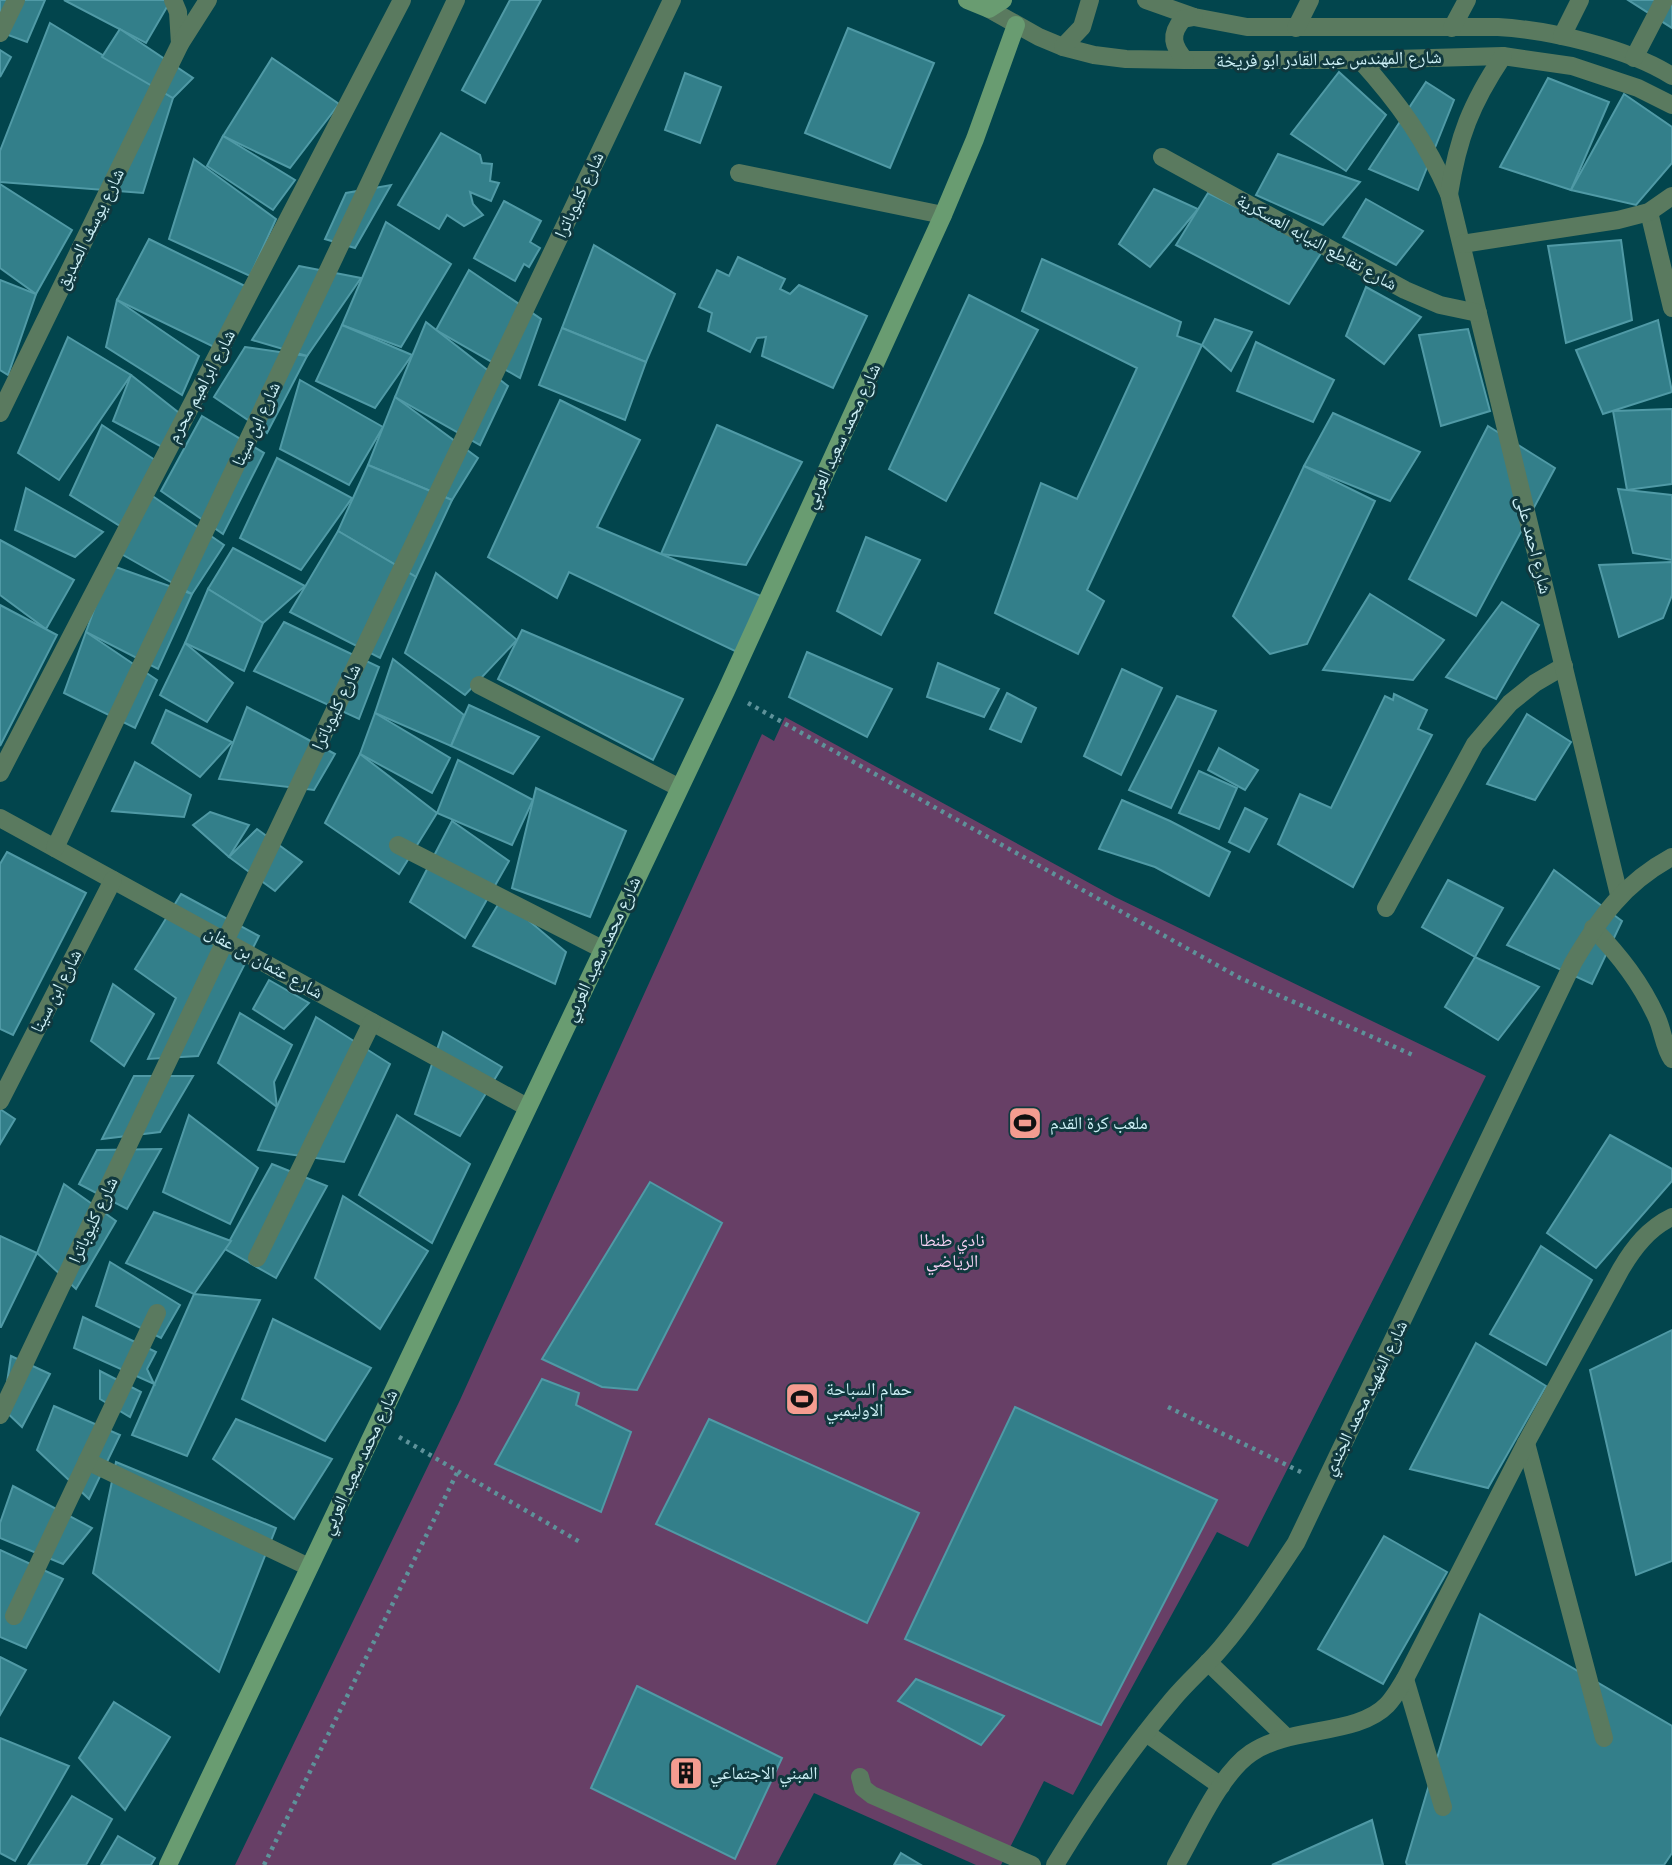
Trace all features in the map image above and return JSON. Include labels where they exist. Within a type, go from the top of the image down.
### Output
[{"type":"street","points":[[0,33],[16,0]]},
{"type":"street","points":[[173,0],[178,12],[180,44]]},
{"type":"street","name":"شارع يوسف الصديق","points":[[0,413],[180,44],[208,0]]},
{"type":"street","name":"شارع ابراهيم محرم","points":[[0,773],[402,0]]},
{"type":"street","name":"شارع ابن سينا","points":[[55,848],[456,0]]},
{"type":"street","name":"شارع كليوباترا","points":[[0,1415],[672,0]]},
{"type":"street","points":[[967,0],[996,5]]},
{"type":"street","points":[[1063,47],[1082,27],[1090,0]]},
{"type":"street","name":"شارع المهندس عبد القادر ابو فريخة","points":[[1146,0],[1194,17],[1247,27],[1521,29],[1562,36],[1634,58],[1656,66],[1672,76]]},
{"type":"street","points":[[1296,28],[1310,0]]},
{"type":"street","points":[[1452,28],[1467,0]]},
{"type":"street","points":[[1562,36],[1580,0]]},
{"type":"street","points":[[1634,58],[1664,0]]},
{"type":"street","name":"شارع المهندس عبد القادر ابو فريخة","points":[[996,5],[1016,25],[1063,47],[1094,55],[1126,59],[1185,60],[1360,60],[1503,56],[1572,66],[1638,88],[1672,105]]},
{"type":"street","points":[[1185,60],[1175,47],[1174,35],[1183,19],[1194,17]]},
{"type":"street","name":"شارع محمد سعيد العربي","points":[[168,1865],[678,787],[726,691],[943,215],[975,139],[1016,25]]},
{"type":"street","name":"شارع احمد على","points":[[1449,194],[1455,157],[1466,121],[1482,88],[1503,56]]},
{"type":"street","name":"شارع احمد على","points":[[1360,60],[1412,123],[1433,157],[1449,194],[1619,895]]},
{"type":"street","name":"شارع تقاطع النيابه العسكرية","points":[[1162,157],[1405,290],[1440,305],[1478,313]]},
{"type":"street","points":[[739,173],[943,215]]},
{"type":"street","points":[[1462,244],[1618,220],[1649,212],[1672,196]]},
{"type":"street","points":[[1649,212],[1672,308]]},
{"type":"street","points":[[1387,908],[1475,744],[1510,704],[1535,683],[1564,666]]},
{"type":"street","points":[[479,685],[678,787]]},
{"type":"street","name":"شارع عثمان بن عفان","points":[[0,818],[527,1107]]},
{"type":"street","points":[[398,845],[602,948]]},
{"type":"street","name":"شارع الشهيد محمد الجندي","points":[[1055,1865],[1086,1814],[1146,1733],[1260,1598],[1296,1543],[1573,963],[1593,928],[1619,895],[1649,869],[1672,857]]},
{"type":"street","name":"شارع ابن سينا","points":[[0,1101],[113,880]]},
{"type":"street","points":[[1593,928],[1620,956],[1642,987],[1668,1038],[1672,1059]]},
{"type":"street","points":[[257,1258],[372,1022]]},
{"type":"street","points":[[1176,1865],[1221,1786],[1248,1754],[1285,1736],[1366,1719],[1387,1705],[1405,1679],[1526,1443],[1632,1250],[1647,1234],[1672,1217]]},
{"type":"street","points":[[13,1616],[157,1313]]},
{"type":"street","points":[[1526,1443],[1604,1738]]},
{"type":"street","points":[[87,1461],[309,1567]]},
{"type":"street","points":[[1208,1662],[1285,1736]]},
{"type":"street","points":[[1405,1679],[1443,1807]]},
{"type":"street","points":[[1146,1733],[1221,1786]]},
{"type":"street","points":[[860,1777],[863,1788],[872,1795],[1032,1865]]},
{"type":"path","points":[[726,691],[1240,978],[1415,1056]]},
{"type":"path","points":[[1168,1408],[1324,1483]]},
{"type":"path","points":[[376,1424],[580,1542]]},
{"type":"path","points":[[264,1865],[458,1471]]},
{"type":"green space","name":"نادي طنطا الرياضي","points":[[785,717],[1115,897],[1486,1076],[1248,1547],[1217,1532],[1073,1795],[1044,1781],[1001,1865],[976,1865],[814,1793],[776,1865],[235,1865],[460,1400],[762,734],[774,741]]},
{"type":"building","points":[[0,0],[45,0],[27,42],[0,32]]},
{"type":"building","points":[[64,0],[171,0],[146,43]]},
{"type":"building","points":[[510,0],[541,0],[485,103],[462,90]]},
{"type":"building","points":[[1628,0],[1672,0],[1672,28]]},
{"type":"building","points":[[50,23],[173,98],[143,193],[0,182],[0,151]]},
{"type":"building","points":[[848,28],[934,63],[890,168],[805,133]]},
{"type":"building","points":[[120,29],[193,78],[173,98],[102,57]]},
{"type":"building","points":[[0,50],[11,57],[0,77]]},
{"type":"building","points":[[272,58],[339,104],[290,168],[223,136]]},
{"type":"building","points":[[1339,72],[1386,115],[1346,171],[1291,134]]},
{"type":"building","points":[[685,73],[721,87],[700,143],[665,130]]},
{"type":"building","points":[[1548,78],[1609,102],[1571,190],[1500,167]]},
{"type":"building","points":[[1426,82],[1454,100],[1418,190],[1369,169]]},
{"type":"building","points":[[1624,94],[1672,127],[1672,163],[1636,205],[1571,190]]},
{"type":"building","points":[[441,133],[480,155],[482,163],[492,164],[490,181],[499,183],[491,201],[470,192],[473,204],[483,215],[464,226],[447,215],[439,229],[398,205]]},
{"type":"building","points":[[223,136],[295,180],[273,210],[207,166]]},
{"type":"building","points":[[1278,154],[1360,182],[1323,225],[1256,195]]},
{"type":"building","points":[[194,159],[276,219],[250,276],[169,239]]},
{"type":"building","points":[[0,184],[72,230],[36,294],[0,268]]},
{"type":"building","points":[[391,185],[355,248],[325,239],[346,193]]},
{"type":"building","points":[[1154,189],[1198,209],[1150,267],[1119,244]]},
{"type":"building","points":[[1208,193],[1323,250],[1289,304],[1176,245]]},
{"type":"building","points":[[1366,199],[1423,231],[1396,265],[1343,237]]},
{"type":"building","points":[[504,201],[541,221],[530,242],[540,248],[529,267],[524,264],[515,281],[474,258]]},
{"type":"building","points":[[386,222],[451,264],[401,347],[342,325]]},
{"type":"building","points":[[149,239],[249,288],[214,347],[117,300]]},
{"type":"building","points":[[1621,240],[1632,320],[1566,343],[1548,246]]},
{"type":"building","points":[[594,245],[675,294],[646,362],[562,328]]},
{"type":"building","points":[[738,257],[785,279],[780,289],[790,294],[799,285],[867,316],[833,388],[762,356],[766,337],[757,338],[750,352],[708,331],[712,313],[699,307],[717,270],[729,276]]},
{"type":"building","points":[[1042,259],[1181,322],[1177,336],[1202,345],[1087,590],[1104,601],[1078,654],[995,613],[1041,483],[1077,499],[1137,368],[1022,311]]},
{"type":"building","points":[[299,266],[361,278],[307,356],[252,340]]},
{"type":"building","points":[[469,270],[541,319],[520,378],[436,330]]},
{"type":"building","points":[[0,280],[36,294],[8,375],[0,370]]},
{"type":"building","points":[[1366,287],[1421,317],[1384,364],[1346,336]]},
{"type":"building","points":[[969,295],[1038,330],[946,501],[889,469]]},
{"type":"building","points":[[117,300],[199,356],[182,395],[106,347]]},
{"type":"building","points":[[1215,319],[1252,332],[1231,371],[1202,345]]},
{"type":"building","points":[[1658,320],[1672,392],[1603,414],[1576,350]]},
{"type":"building","points":[[426,322],[508,386],[480,445],[395,397]]},
{"type":"building","points":[[342,325],[412,355],[375,408],[316,381]]},
{"type":"building","points":[[562,328],[646,362],[625,420],[539,385]]},
{"type":"building","points":[[1468,329],[1490,411],[1441,426],[1419,335]]},
{"type":"building","points":[[68,337],[131,375],[59,480],[18,453]]},
{"type":"building","points":[[1256,342],[1334,380],[1313,422],[1237,391]]},
{"type":"building","points":[[245,347],[307,356],[267,433],[214,397]]},
{"type":"building","points":[[131,375],[183,416],[162,447],[113,421]]},
{"type":"building","points":[[300,380],[383,427],[349,485],[280,449]]},
{"type":"building","points":[[395,397],[478,458],[452,500],[368,465]]},
{"type":"building","points":[[560,400],[640,440],[597,527],[763,597],[737,652],[569,572],[557,598],[488,557]]},
{"type":"building","points":[[1672,409],[1672,484],[1627,490],[1613,411]]},
{"type":"building","points":[[1333,413],[1420,452],[1390,501],[1304,466]]},
{"type":"building","points":[[202,416],[264,453],[223,534],[161,491]]},
{"type":"building","points":[[102,425],[155,460],[120,526],[70,495]]},
{"type":"building","points":[[717,425],[802,462],[746,565],[661,554]]},
{"type":"building","points":[[1488,426],[1555,468],[1476,616],[1409,579]]},
{"type":"building","points":[[277,458],[352,498],[301,570],[240,538]]},
{"type":"building","points":[[368,465],[452,500],[416,577],[338,531]]},
{"type":"building","points":[[1304,466],[1375,501],[1307,644],[1270,654],[1233,616]]},
{"type":"building","points":[[26,488],[103,532],[75,557],[15,530]]},
{"type":"building","points":[[1618,489],[1672,495],[1672,560],[1633,553]]},
{"type":"building","points":[[151,495],[224,545],[192,594],[116,551]]},
{"type":"building","points":[[338,531],[416,577],[380,658],[290,612]]},
{"type":"building","points":[[866,537],[920,560],[881,635],[837,611]]},
{"type":"building","points":[[0,540],[74,580],[46,629],[0,595]]},
{"type":"building","points":[[233,548],[305,586],[263,623],[208,589]]},
{"type":"building","points":[[1672,562],[1672,595],[1663,618],[1619,637],[1599,565]]},
{"type":"building","points":[[110,565],[192,594],[158,669],[86,632]]},
{"type":"building","points":[[436,573],[517,640],[465,695],[405,653]]},
{"type":"building","points":[[208,589],[263,623],[244,671],[185,643]]},
{"type":"building","points":[[1370,594],[1444,640],[1413,680],[1323,670]]},
{"type":"building","points":[[1502,602],[1539,625],[1496,699],[1446,677]]},
{"type":"building","points":[[0,605],[57,635],[0,746]]},
{"type":"building","points":[[284,622],[379,667],[359,719],[254,671]]},
{"type":"building","points":[[522,630],[683,699],[653,760],[498,679]]},
{"type":"building","points":[[86,632],[157,680],[135,728],[64,693]]},
{"type":"building","points":[[185,643],[233,683],[207,722],[160,695]]},
{"type":"building","points":[[807,652],[892,689],[867,737],[789,697]]},
{"type":"building","points":[[393,659],[464,715],[451,746],[375,713]]},
{"type":"building","points":[[938,663],[999,689],[984,717],[927,697]]},
{"type":"building","points":[[1122,669],[1162,688],[1121,775],[1084,756]]},
{"type":"building","points":[[1007,693],[1036,708],[1021,742],[990,729]]},
{"type":"building","points":[[1394,694],[1427,710],[1418,729],[1432,735],[1353,887],[1278,844],[1300,794],[1331,808],[1385,696],[1393,700]]},
{"type":"building","points":[[1177,696],[1216,711],[1171,808],[1129,790]]},
{"type":"building","points":[[469,705],[539,737],[513,774],[451,746]]},
{"type":"building","points":[[247,707],[335,754],[314,790],[219,779]]},
{"type":"building","points":[[166,710],[232,742],[200,777],[152,743]]},
{"type":"building","points":[[375,713],[450,758],[432,793],[360,754]]},
{"type":"building","points":[[1527,714],[1571,742],[1535,800],[1487,784]]},
{"type":"building","points":[[1219,748],[1258,770],[1245,790],[1208,770]]},
{"type":"building","points":[[360,754],[437,813],[399,874],[325,823]]},
{"type":"building","points":[[458,760],[533,800],[512,845],[437,813]]},
{"type":"building","points":[[135,762],[191,795],[184,817],[112,811]]},
{"type":"building","points":[[1199,771],[1237,788],[1219,829],[1179,813]]},
{"type":"building","points":[[536,788],[626,831],[590,917],[512,888]]},
{"type":"building","points":[[1122,800],[1230,852],[1209,896],[1155,867],[1099,849]]},
{"type":"building","points":[[1245,808],[1267,819],[1249,852],[1229,842]]},
{"type":"building","points":[[210,812],[249,825],[229,857],[193,825]]},
{"type":"building","points":[[452,821],[509,861],[465,938],[410,902]]},
{"type":"building","points":[[257,829],[302,862],[275,891],[229,857]]},
{"type":"building","points":[[7,852],[86,893],[13,1035],[0,1029],[0,864]]},
{"type":"building","points":[[1554,870],[1622,921],[1592,984],[1507,945]]},
{"type":"building","points":[[1448,880],[1503,908],[1475,957],[1422,927]]},
{"type":"building","points":[[181,894],[259,936],[198,1056],[148,1059],[176,998],[135,969]]},
{"type":"building","points":[[502,898],[566,952],[555,984],[473,946]]},
{"type":"building","points":[[1475,957],[1539,987],[1498,1040],[1445,1007]]},
{"type":"building","points":[[269,980],[309,1003],[284,1029],[253,1009]]},
{"type":"building","points":[[113,984],[154,1014],[124,1066],[91,1041]]},
{"type":"building","points":[[240,1013],[292,1045],[274,1082],[277,1107],[218,1063]]},
{"type":"building","points":[[316,1017],[390,1064],[344,1162],[258,1150]]},
{"type":"building","points":[[443,1032],[502,1067],[460,1136],[415,1114]]},
{"type":"building","points":[[134,1076],[193,1076],[160,1132],[102,1139]]},
{"type":"building","points":[[0,1109],[15,1119],[0,1144]]},
{"type":"building","points":[[189,1115],[258,1168],[230,1224],[163,1192]]},
{"type":"building","points":[[397,1115],[470,1164],[432,1243],[359,1195]]},
{"type":"building","points":[[1610,1135],[1672,1169],[1672,1181],[1596,1268],[1547,1233]]},
{"type":"building","points":[[161,1149],[127,1209],[79,1184],[97,1150]]},
{"type":"building","points":[[272,1164],[327,1186],[276,1278],[225,1249]]},
{"type":"building","points":[[650,1182],[722,1223],[637,1390],[602,1387],[542,1359]]},
{"type":"building","points":[[64,1184],[116,1221],[76,1289],[37,1253]]},
{"type":"building","points":[[343,1196],[428,1251],[380,1329],[315,1278]]},
{"type":"building","points":[[154,1212],[231,1241],[194,1294],[126,1263]]},
{"type":"building","points":[[0,1236],[37,1253],[1,1327],[0,1327]]},
{"type":"building","points":[[1541,1246],[1592,1280],[1546,1365],[1490,1334]]},
{"type":"building","points":[[110,1262],[180,1305],[161,1338],[96,1306]]},
{"type":"building","points":[[194,1294],[260,1300],[187,1456],[132,1435]]},
{"type":"building","points":[[83,1317],[156,1352],[147,1369],[154,1384],[74,1348]]},
{"type":"building","points":[[273,1319],[371,1368],[325,1441],[242,1399]]},
{"type":"building","points":[[1672,1330],[1672,1561],[1636,1575],[1590,1370]]},
{"type":"building","points":[[1476,1343],[1546,1386],[1488,1488],[1410,1469]]},
{"type":"building","points":[[11,1356],[50,1374],[22,1427],[3,1409]]},
{"type":"building","points":[[100,1371],[141,1392],[130,1417],[100,1399]]},
{"type":"building","points":[[542,1379],[579,1393],[576,1405],[631,1432],[601,1512],[495,1464]]},
{"type":"building","points":[[54,1406],[120,1435],[89,1499],[37,1450]]},
{"type":"building","points":[[1015,1407],[1217,1500],[1101,1725],[905,1639]]},
{"type":"building","points":[[236,1419],[332,1459],[294,1519],[213,1459]]},
{"type":"building","points":[[709,1419],[919,1513],[867,1623],[656,1524]]},
{"type":"building","points":[[116,1462],[276,1528],[219,1672],[93,1573]]},
{"type":"building","points":[[13,1486],[92,1528],[63,1564],[0,1538],[0,1523]]},
{"type":"building","points":[[1384,1536],[1447,1572],[1383,1684],[1318,1649]]},
{"type":"building","points":[[0,1550],[63,1579],[26,1648],[0,1637]]},
{"type":"building","points":[[1480,1614],[1672,1726],[1672,1853],[1664,1865],[1407,1865]]},
{"type":"building","points":[[0,1657],[26,1670],[0,1715]]},
{"type":"building","points":[[916,1679],[1004,1716],[981,1745],[898,1701]]},
{"type":"building","name":"المبني الاجتماعي","points":[[637,1686],[782,1758],[735,1859],[591,1788]]},
{"type":"building","points":[[114,1702],[170,1737],[125,1810],[79,1758]]},
{"type":"building","points":[[0,1738],[69,1766],[15,1861],[0,1853]]},
{"type":"building","points":[[72,1796],[112,1819],[86,1865],[28,1865]]},
{"type":"building","points":[[1372,1820],[1383,1865],[1272,1865]]},
{"type":"building","points":[[118,1836],[155,1858],[151,1865],[101,1865]]},
{"type":"building","points":[[901,1853],[921,1865],[894,1865]]},
{"type":"place","name":"ملعب كرة القدم","points":[[1025,1123]]},
{"type":"place","name":"حمام السباحة الاوليمبي","points":[[802,1399]]},
{"type":"place","name":"المبني الاجتماعي","points":[[686,1773]]}]
